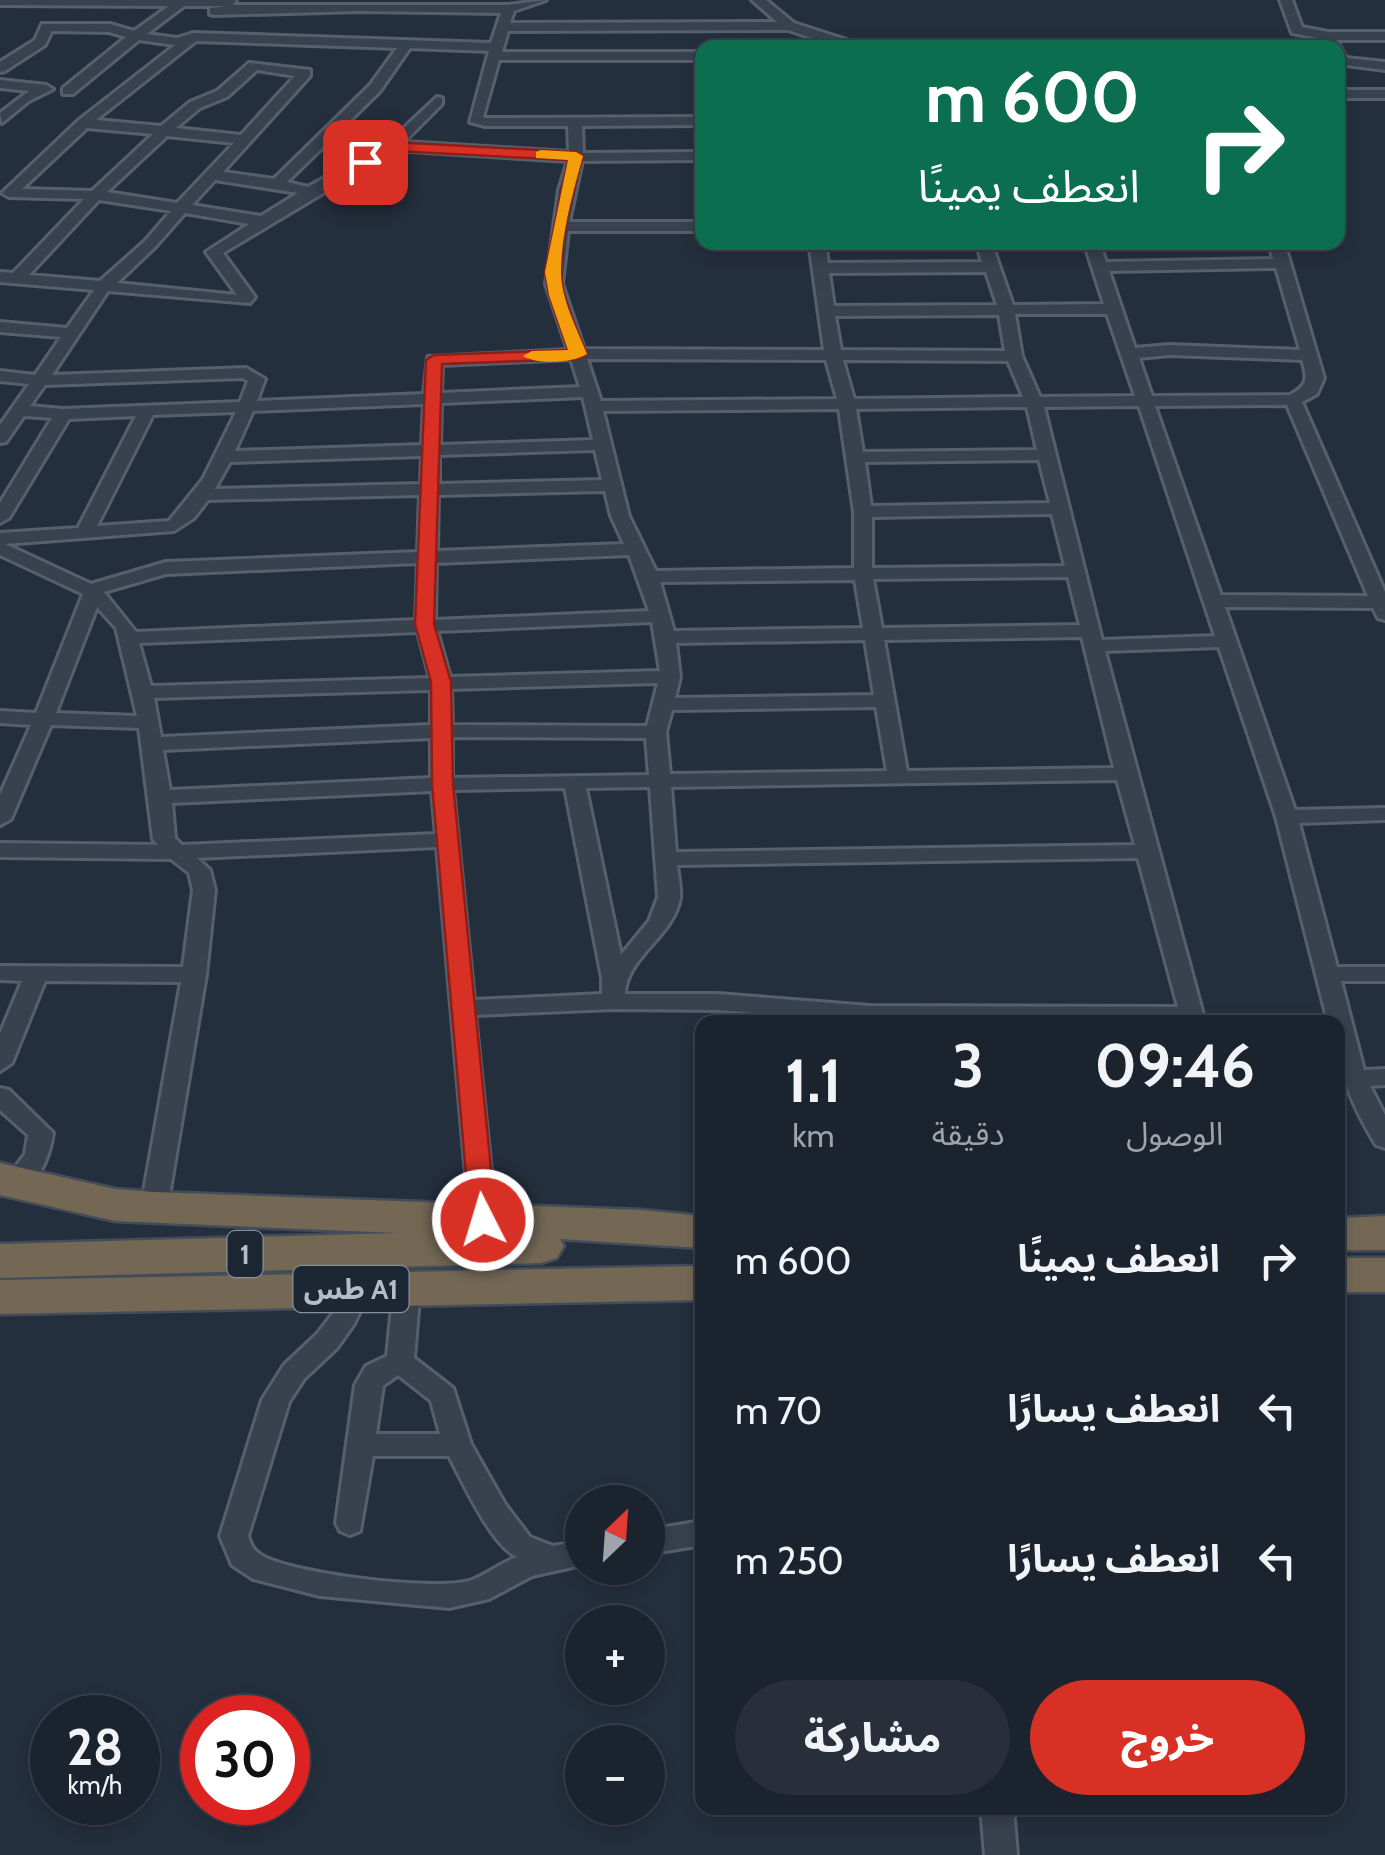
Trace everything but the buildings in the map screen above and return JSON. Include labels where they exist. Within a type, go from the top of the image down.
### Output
[{"type":"highway","points":[[8,1181],[114,1204],[154,1208],[487,1234],[695,1236]]},
{"type":"highway","points":[[1345,1234],[1385,1233]]},
{"type":"highway","name":"1","points":[[0,1260],[487,1234]]},
{"type":"highway","points":[[1345,1276],[1385,1275]]},
{"type":"highway","name":"طس A1","points":[[0,1297],[695,1282]]},
{"type":"street","points":[[0,1],[180,2],[219,7],[268,3],[336,11],[360,7],[508,10],[540,0]]},
{"type":"street","points":[[758,0],[789,26],[792,40]]},
{"type":"street","points":[[1286,0],[1298,30],[1320,40]]},
{"type":"street","points":[[0,68],[40,42],[60,2]]},
{"type":"street","points":[[68,90],[180,2]]},
{"type":"street","points":[[263,40],[268,3]]},
{"type":"street","points":[[193,37],[192,30],[219,7]]},
{"type":"street","points":[[478,121],[475,119],[508,10]]},
{"type":"street","points":[[330,42],[336,11]]},
{"type":"street","points":[[502,27],[789,26],[832,40]]},
{"type":"street","points":[[47,27],[110,28],[178,42],[193,37],[495,52],[695,56]]},
{"type":"street","points":[[1345,44],[1385,36]]},
{"type":"street","points":[[4,196],[84,124],[193,37]]},
{"type":"street","points":[[8,278],[194,104],[222,94],[283,40]]},
{"type":"street","points":[[277,184],[375,88],[406,45]]},
{"type":"street","points":[[1345,64],[1385,66]]},
{"type":"street","points":[[2,430],[104,286],[247,140],[272,106],[305,73],[254,66]]},
{"type":"street","points":[[0,84],[85,92]]},
{"type":"street","points":[[1,124],[24,98],[46,89]]},
{"type":"street","points":[[102,93],[120,94]]},
{"type":"street","points":[[1345,94],[1385,94]]},
{"type":"street","points":[[8,278],[244,300],[247,297],[214,252],[393,146],[437,101]]},
{"type":"street","points":[[478,121],[695,120]]},
{"type":"street","points":[[464,151],[478,121]]},
{"type":"street","points":[[575,122],[576,156],[554,284],[592,399],[620,516],[649,577],[666,637],[670,677],[656,732],[663,781],[669,898],[659,923],[614,989]]},
{"type":"street","points":[[84,124],[247,140]]},
{"type":"street","points":[[393,146],[576,156],[695,156]]},
{"type":"street","points":[[212,176],[310,192]]},
{"type":"street","points":[[4,196],[96,195],[261,221]]},
{"type":"street","points":[[561,227],[695,226]]},
{"type":"street","points":[[818,250],[833,355],[847,404],[863,512],[863,573],[898,777]]},
{"type":"street","points":[[985,250],[1006,308],[1014,356],[1034,403],[1146,852],[1192,1015]]},
{"type":"street","points":[[1094,250],[1111,309],[1287,817],[1339,1015]]},
{"type":"street","points":[[18,410],[63,414],[432,396],[847,404],[1293,400],[1316,384],[1278,250]]},
{"type":"street","points":[[1101,267],[1282,263]]},
{"type":"street","points":[[820,268],[990,267]]},
{"type":"street","points":[[826,311],[1111,309]]},
{"type":"street","points":[[0,326],[69,334]]},
{"type":"street","points":[[1127,354],[1170,350],[1310,355]]},
{"type":"street","points":[[487,1234],[442,784],[441,682],[425,624],[434,360],[578,354],[1014,356]]},
{"type":"street","points":[[0,376],[38,380],[246,373],[258,379],[223,457],[190,512],[174,526],[3,545]]},
{"type":"street","points":[[1214,601],[1382,608],[1293,400]]},
{"type":"street","points":[[84,533],[147,411]]},
{"type":"street","points":[[0,518],[63,414]]},
{"type":"street","points":[[223,457],[604,444]]},
{"type":"street","points":[[855,458],[1046,455]]},
{"type":"street","points":[[200,494],[613,485]]},
{"type":"street","points":[[863,512],[1060,508]]},
{"type":"street","points":[[3,545],[94,592],[125,627],[148,722],[164,839],[199,870],[204,890],[194,975],[154,1208]]},
{"type":"street","points":[[0,818],[94,592],[101,584],[166,568],[636,549]]},
{"type":"street","points":[[649,577],[1075,571]]},
{"type":"street","points":[[128,638],[660,616]]},
{"type":"street","points":[[666,637],[874,632],[1228,641]]},
{"type":"street","points":[[142,692],[670,677]]},
{"type":"street","points":[[663,704],[886,701]]},
{"type":"street","points":[[0,717],[148,722]]},
{"type":"street","points":[[152,744],[442,731],[656,732]]},
{"type":"street","points":[[161,797],[442,784],[1126,774]]},
{"type":"street","points":[[574,783],[614,989]]},
{"type":"street","points":[[1287,817],[1385,814]]},
{"type":"street","points":[[0,850],[176,852],[448,840]]},
{"type":"street","points":[[667,859],[1146,852]]},
{"type":"street","points":[[0,973],[194,975]]},
{"type":"street","points":[[0,1063],[37,973]]},
{"type":"street","points":[[1330,974],[1385,974]]},
{"type":"street","points":[[464,1008],[614,989],[718,1012],[794,1015]]},
{"type":"street","points":[[1345,1039],[1354,1078],[1385,1139]]},
{"type":"street","points":[[1354,1078],[1385,1078]]},
{"type":"street","points":[[0,1096],[41,1132],[37,1156],[8,1181]]},
{"type":"street","points":[[400,1362],[407,1287]]},
{"type":"street","points":[[358,1288],[345,1317],[327,1341],[294,1372],[276,1400],[234,1536],[236,1549],[249,1564],[279,1575],[364,1590],[450,1596],[484,1589],[508,1573],[565,1556]]},
{"type":"street","points":[[400,1362],[443,1395],[457,1444],[495,1512],[520,1545],[550,1558]]},
{"type":"street","points":[[350,1523],[368,1386],[376,1373],[400,1362]]},
{"type":"street","points":[[361,1446],[457,1444]]},
{"type":"street","points":[[665,1539],[695,1534]]},
{"type":"street","points":[[998,1815],[1002,1855]]},
{"type":"slow traffic","points":[[532,356],[578,354],[553,272],[566,190],[576,156],[541,155]]},
{"type":"route","points":[[365,162],[393,146],[576,156],[566,190],[553,272],[578,354],[434,360],[425,624],[441,682],[442,784],[483,1220]]}]
